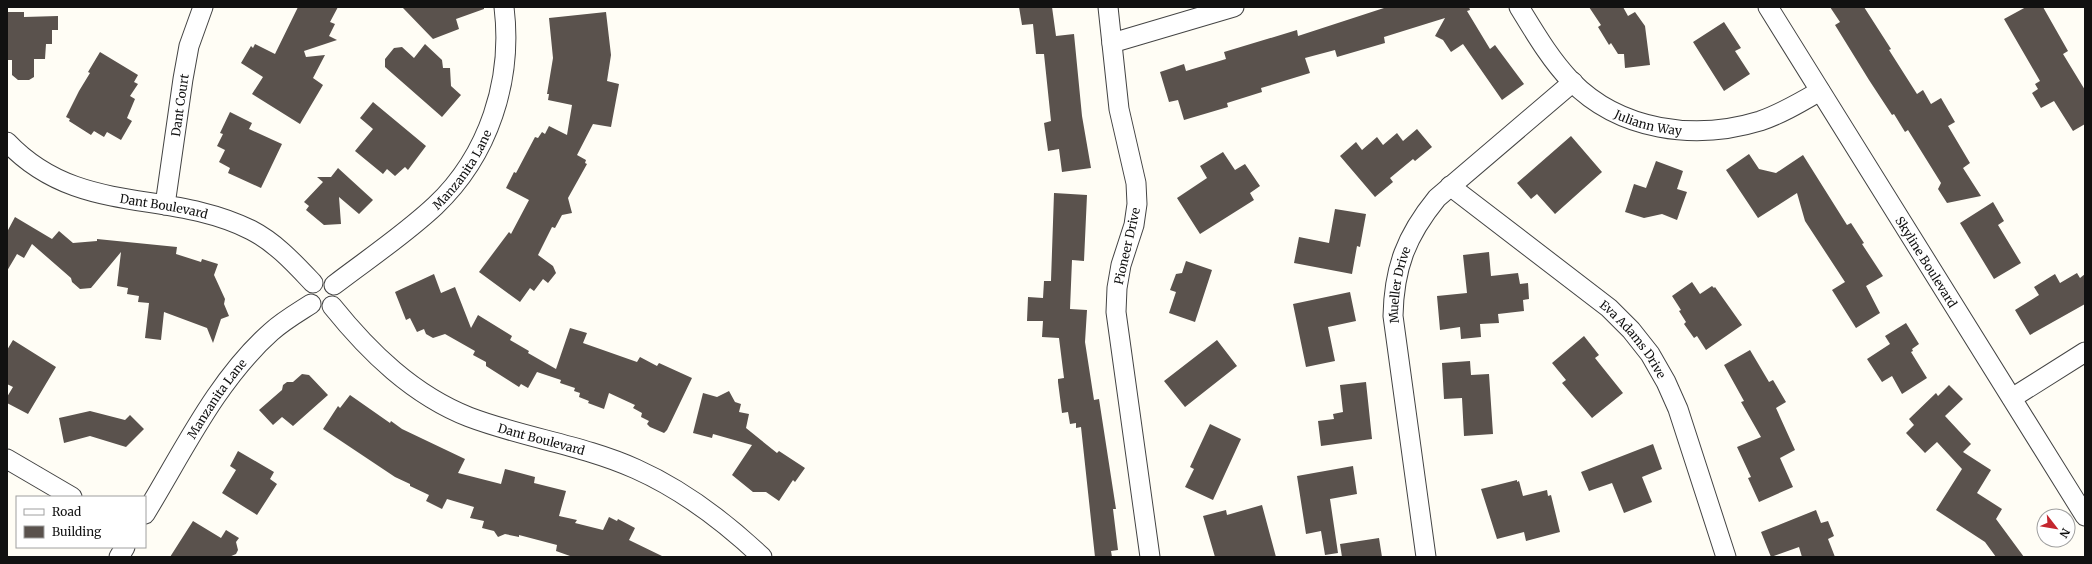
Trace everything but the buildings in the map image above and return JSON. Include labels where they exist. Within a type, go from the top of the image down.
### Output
[{"type":"street","name":"Dant Court","points":[[165,205],[182,78],[189,46],[203,7]]},
{"type":"street","name":"Manzanita Lane","points":[[334,285],[435,206],[455,184],[471,162],[484,138],[502,82],[507,30],[504,7]]},
{"type":"street","name":"Pioneer Drive","points":[[1108,7],[1119,109],[1136,184],[1137,204],[1134,225],[1121,265],[1117,288],[1116,312],[1150,557]]},
{"type":"street","points":[[1112,43],[1234,7]]},
{"type":"street","name":"Juliann Way","points":[[1518,7],[1555,63],[1573,82],[1594,100],[1618,114],[1646,125],[1668,130],[1701,132],[1733,128],[1761,120],[1787,110],[1820,91]]},
{"type":"street","name":"Skyline Boulevard","points":[[1768,7],[2085,516]]},
{"type":"street","name":"Mueller Drive","points":[[1426,557],[1393,316],[1394,293],[1398,268],[1408,241],[1421,218],[1450,186],[1573,82]]},
{"type":"street","name":"Dant Boulevard","points":[[7,142],[37,167],[61,181],[87,192],[109,197],[165,205],[210,215],[250,229],[278,248],[313,283]]},
{"type":"street","name":"Eva Adams Drive","points":[[1450,186],[1609,308],[1632,330],[1650,354],[1666,382],[1678,409],[1726,557]]},
{"type":"street","points":[[324,280],[334,285],[337,296],[332,306],[321,310],[311,304],[308,293],[313,283],[324,280]]},
{"type":"street","name":"Manzanita Lane","points":[[146,512],[215,399],[240,365],[271,332],[311,304]]},
{"type":"street","name":"Dant Boulevard","points":[[332,306],[356,336],[373,353],[403,378],[438,402],[470,417],[573,446],[637,469],[660,481],[706,510],[762,557]]},
{"type":"street","points":[[2012,398],[2085,352]]},
{"type":"street","points":[[7,459],[70,496]]},
{"type":"street","points":[[119,557],[124,548]]}]
